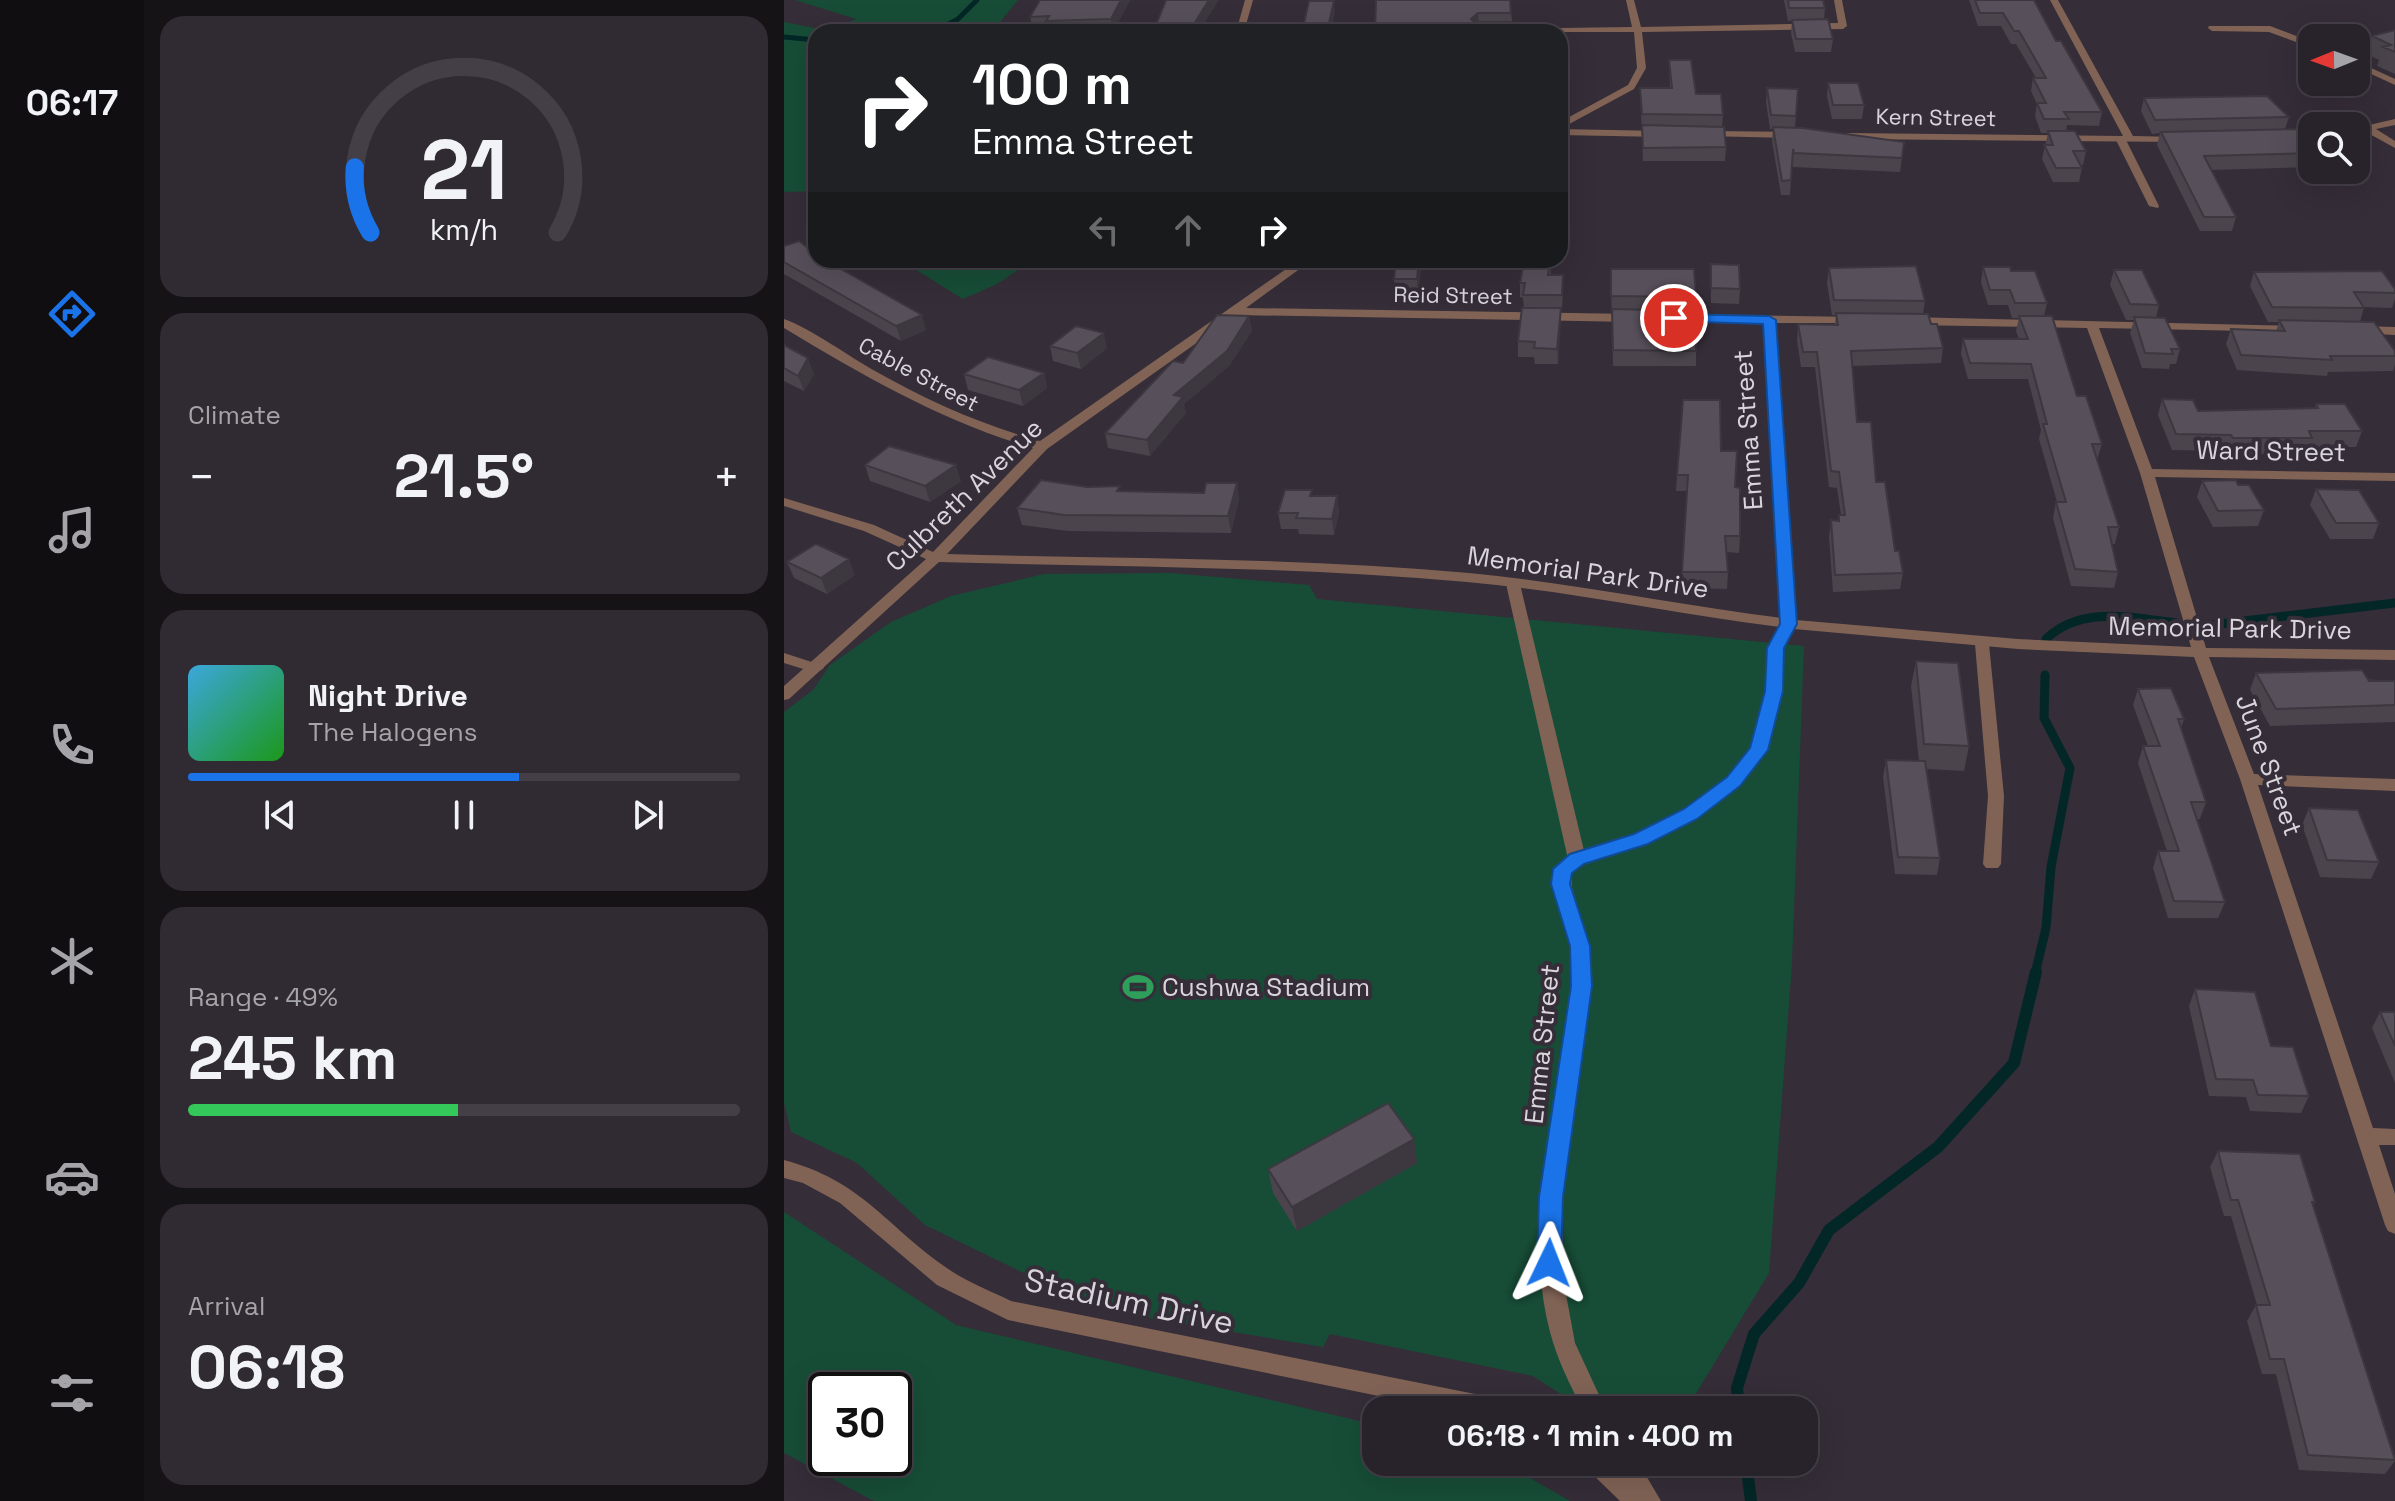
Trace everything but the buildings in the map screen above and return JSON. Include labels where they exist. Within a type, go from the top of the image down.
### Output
[{"type":"street","points":[[1242,24],[1249,0]]},
{"type":"street","points":[[1568,122],[1631,87],[1641,78],[1644,65],[1630,0]]},
{"type":"street","points":[[1568,30],[1843,26],[1838,0]]},
{"type":"street","points":[[2054,0],[2126,140],[2154,206]]},
{"type":"street","points":[[2212,28],[2270,29],[2298,40]]},
{"type":"street","points":[[2370,70],[2395,82]]},
{"type":"street","points":[[2370,128],[2395,122]]},
{"type":"street","points":[[2370,130],[2395,145]]},
{"type":"street","points":[[1568,132],[1669,134]]},
{"type":"street","points":[[1700,134],[1809,136]]},
{"type":"street","name":"Kern Street","points":[[1841,136],[2189,140]]},
{"type":"street","points":[[2274,138],[2298,137]]},
{"type":"street","name":"Culbreth Avenue","points":[[784,695],[935,558],[1042,446],[1294,268]]},
{"type":"street","name":"Reid Street","points":[[1231,311],[1642,318]]},
{"type":"street","points":[[1658,318],[1877,321]]},
{"type":"street","name":"Emma Street","points":[[1588,1396],[1574,1370],[1558,1323],[1549,1263],[1551,1197],[1582,986],[1580,946],[1560,884],[1563,869],[1577,859],[1641,839],[1678,820],[1733,781],[1759,750],[1774,691],[1776,648],[1789,624],[1769,320]]},
{"type":"street","points":[[1892,321],[2315,329]]},
{"type":"street","name":"Cable Street","points":[[784,323],[948,414],[990,434],[1042,446]]},
{"type":"street","name":"June Street","points":[[2092,324],[2147,473],[2201,655],[2248,779],[2395,1225]]},
{"type":"street","points":[[2347,330],[2395,331]]},
{"type":"street","name":"Ward Street","points":[[2147,473],[2395,477]]},
{"type":"street","name":"Memorial Park Drive","points":[[784,502],[869,528],[935,558],[1380,570],[1513,584],[1789,624],[1982,644],[2201,655],[2395,655]]},
{"type":"street","points":[[1513,584],[1577,859]]},
{"type":"street","points":[[1982,644],[1996,796],[1992,864]]},
{"type":"street","points":[[784,658],[816,668]]},
{"type":"street","points":[[2248,779],[2395,785]]},
{"type":"street","points":[[2366,1136],[2395,1137]]},
{"type":"street","name":"Stadium Drive","points":[[784,1169],[824,1180],[874,1215],[937,1274],[1008,1310],[1431,1396]]},
{"type":"street","points":[[1611,1476],[1637,1501]]},
{"type":"street","points":[[1634,1476],[1649,1501]]},
{"type":"green space","points":[[795,0],[1018,0],[998,24],[845,24],[856,19]]},
{"type":"green space","points":[[784,22],[808,27],[808,191],[784,192]]},
{"type":"green space","points":[[913,268],[1021,268],[997,284],[963,299]]},
{"type":"green space","name":"Cushwa Stadium","points":[[1170,573],[1309,585],[1317,599],[1804,646],[1792,963],[1769,1273],[1694,1396],[1564,1396],[1533,1376],[1330,1334],[1323,1347],[1131,1315],[1040,1281],[925,1225],[857,1163],[791,1132],[784,1103],[784,712],[813,690],[830,665],[891,622],[951,596],[1044,574]]},
{"type":"green space","points":[[784,1212],[956,1325],[1362,1422],[1362,1476],[1526,1476],[1570,1501],[874,1501],[827,1476],[912,1476],[912,1372],[808,1372],[808,1466],[784,1453]]},
{"type":"waterway","points":[[949,24],[977,0]]},
{"type":"waterway","points":[[784,37],[808,39]]},
{"type":"waterway","points":[[2211,625],[2395,603]]},
{"type":"waterway","points":[[2046,639],[2060,628],[2091,618],[2108,616],[2176,623]]},
{"type":"waterway","points":[[2035,974],[2046,928],[2051,867],[2070,768],[2044,718],[2045,675]]},
{"type":"waterway","points":[[1738,1396],[1737,1388],[1754,1334],[1799,1283],[1829,1230],[1938,1147],[2014,1063],[2036,972]]},
{"type":"waterway","points":[[1748,1476],[1751,1501]]},
{"type":"place","name":"Cushwa Stadium","points":[[1138,987]]},
{"type":"route","points":[[1549,1263],[1551,1197],[1582,986],[1580,946],[1560,884],[1563,869],[1577,859],[1641,839],[1691,814],[1733,781],[1759,750],[1774,691],[1776,648],[1789,624],[1769,320],[1674,318]]}]
